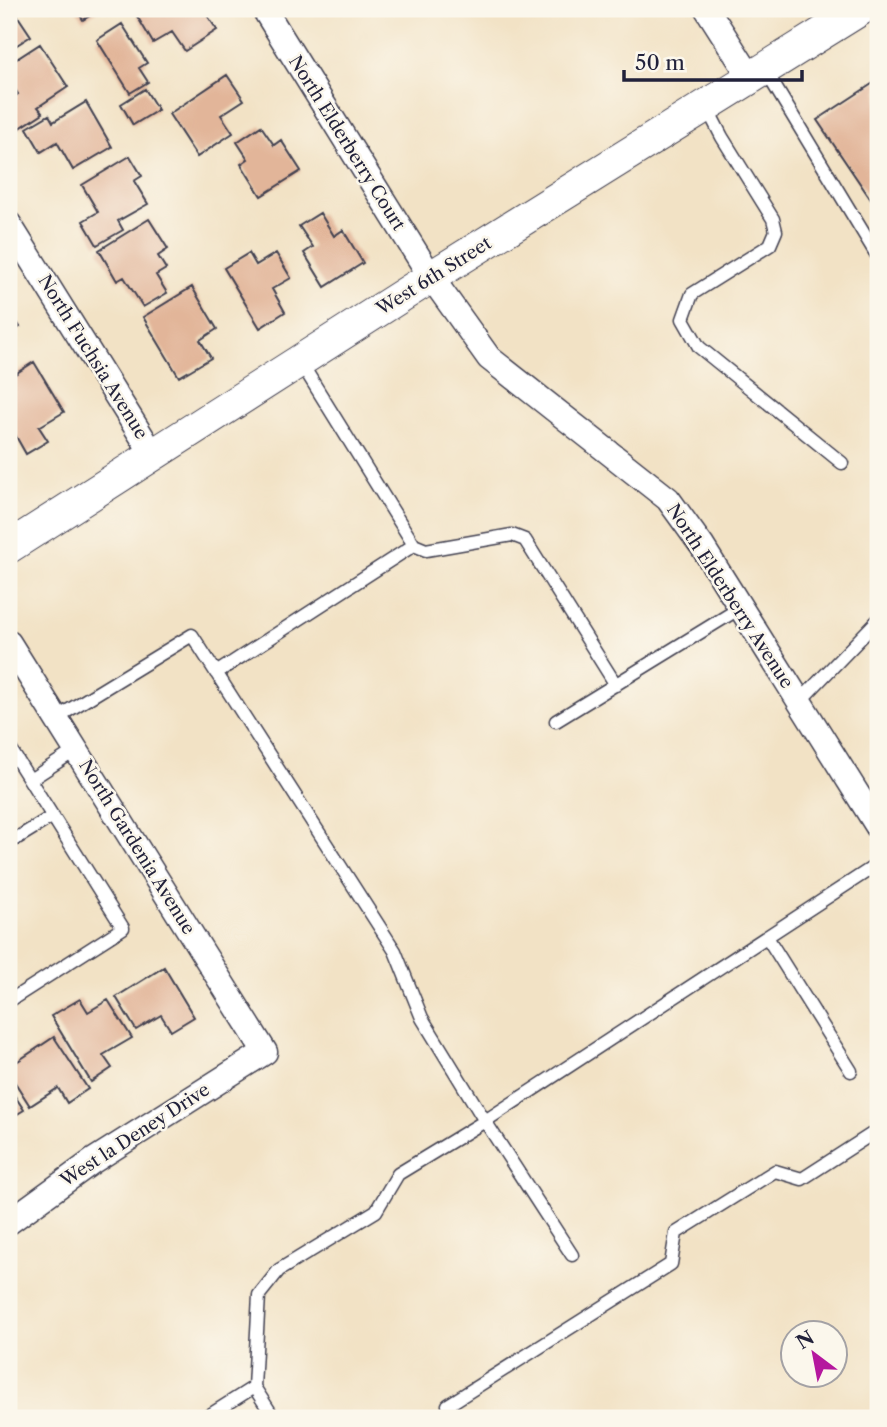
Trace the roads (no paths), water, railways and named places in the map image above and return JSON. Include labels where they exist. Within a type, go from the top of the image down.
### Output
[{"type":"street","name":"North Elderberry Court","points":[[264,9],[430,277]]},
{"type":"street","points":[[707,9],[758,74]]},
{"type":"street","name":"West 6th Street","points":[[9,547],[430,277],[861,9]]},
{"type":"street","name":"North Fuchsia Avenue","points":[[9,224],[154,456]]},
{"type":"street","name":"North Elderberry Avenue","points":[[430,277],[489,358],[668,499],[702,546],[878,827]]},
{"type":"street","name":"North Gardenia Avenue","points":[[9,643],[265,1052]]},
{"type":"street","name":"West la Deney Drive","points":[[9,1222],[93,1161],[265,1052]]},
{"type":"lane","points":[[758,74],[878,257]]},
{"type":"lane","points":[[706,106],[773,219],[776,231],[770,245],[692,294],[683,320],[699,347],[842,463]]},
{"type":"lane","points":[[300,362],[414,545],[426,551],[512,535],[525,540],[616,685]]},
{"type":"lane","points":[[216,673],[414,545]]},
{"type":"lane","points":[[556,721],[740,608]]},
{"type":"lane","points":[[799,702],[878,620]]},
{"type":"lane","points":[[56,718],[192,635],[395,951],[422,1018],[572,1255]]},
{"type":"lane","points":[[9,747],[123,928],[9,1001]]},
{"type":"lane","points":[[30,780],[76,750]]},
{"type":"lane","points":[[9,843],[53,816]]},
{"type":"lane","points":[[274,1418],[254,1387],[259,1295],[279,1270],[376,1210],[398,1174],[485,1121],[878,864]]},
{"type":"lane","points":[[767,937],[851,1071]]},
{"type":"lane","points":[[456,1418],[448,1405],[671,1264],[676,1233],[775,1171],[802,1179],[878,1130]]},
{"type":"lane","points":[[205,1418],[254,1387]]}]
